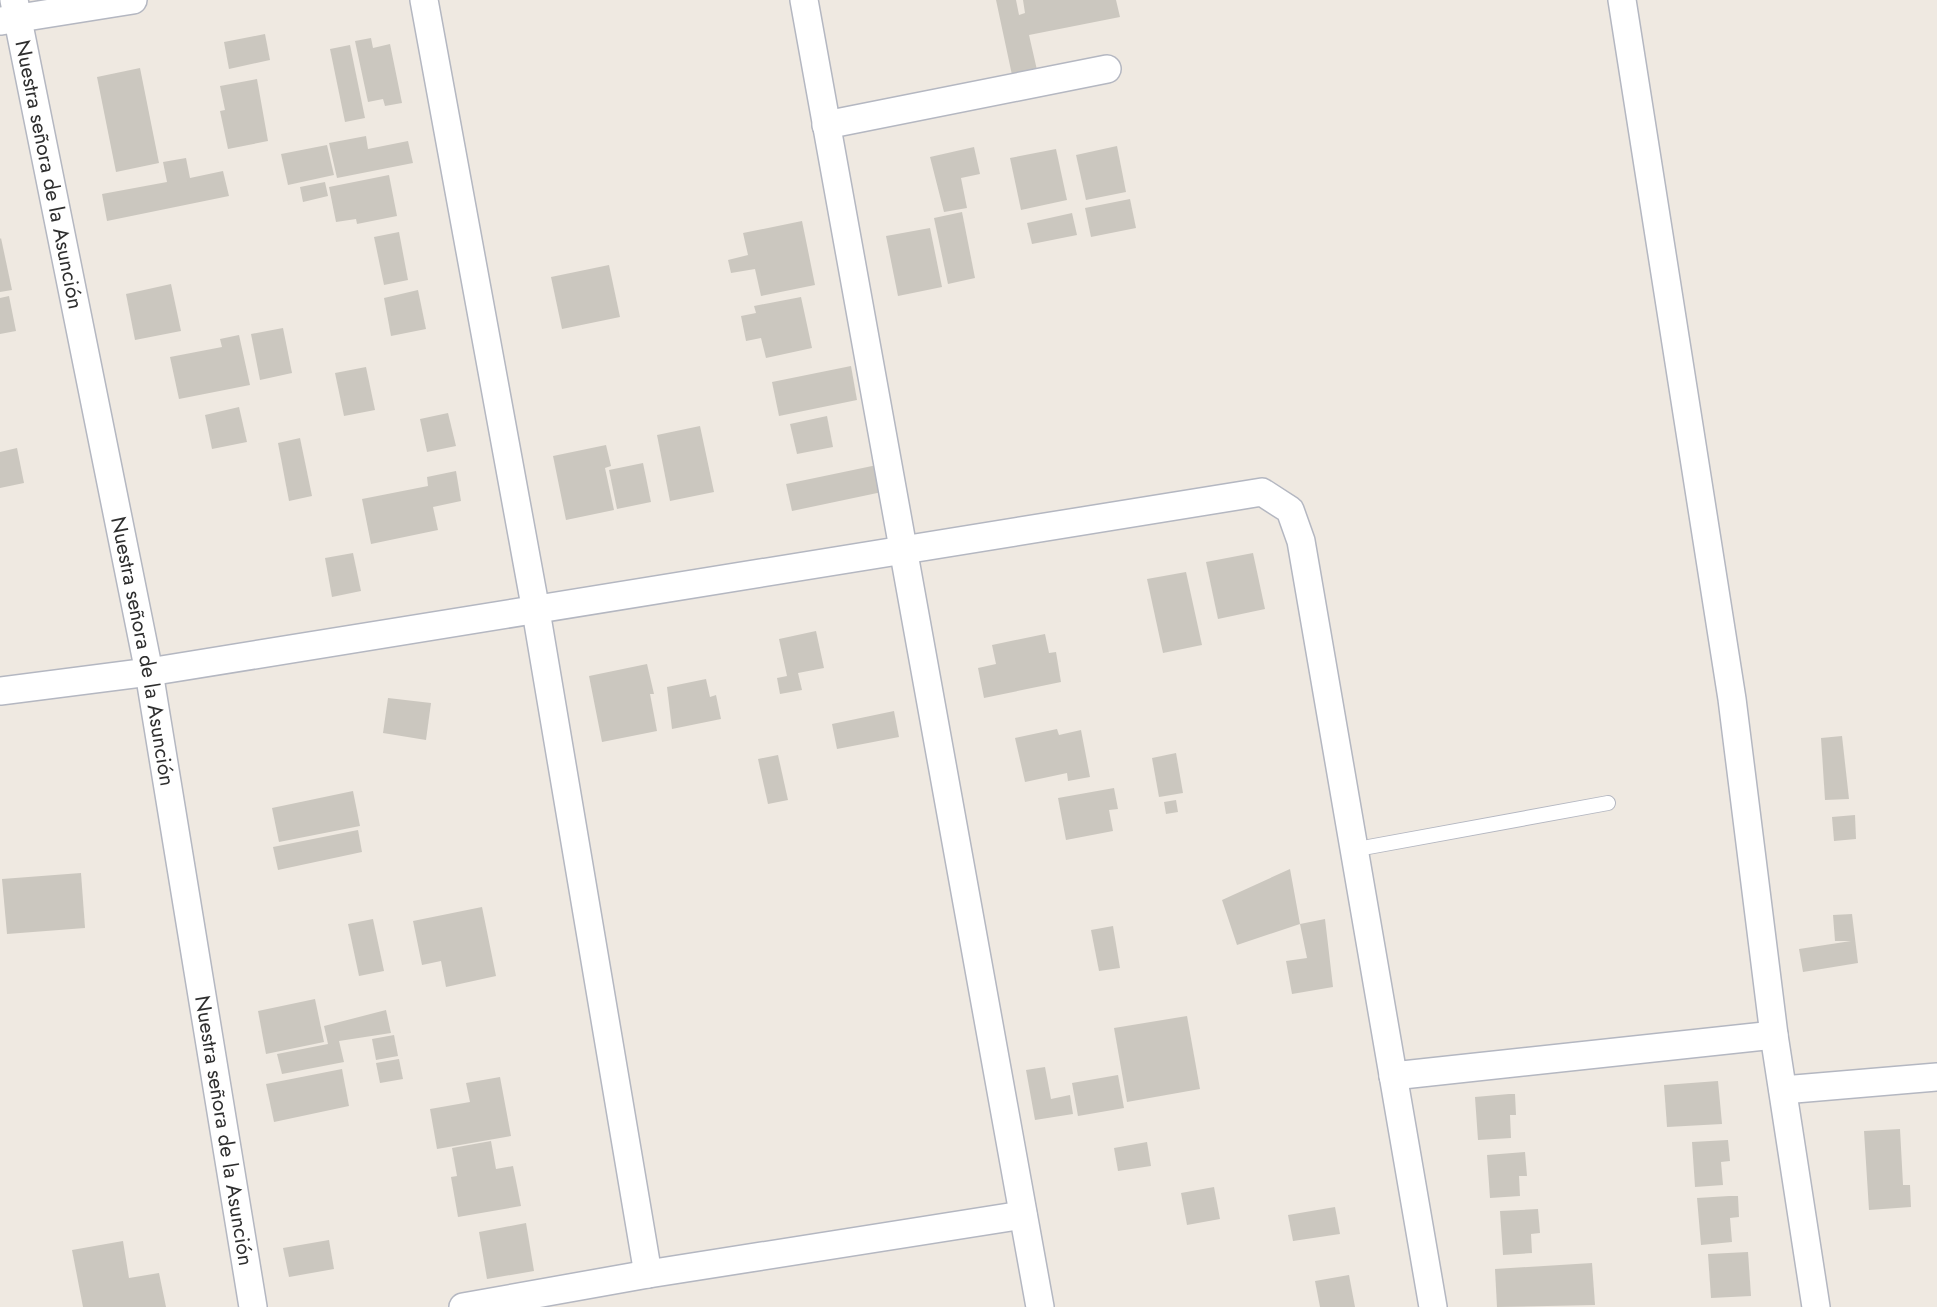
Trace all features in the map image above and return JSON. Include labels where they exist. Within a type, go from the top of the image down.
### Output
[{"type":"street","points":[[11,13],[133,0]]},
{"type":"street","points":[[424,0],[536,611],[648,1274]]},
{"type":"street","points":[[804,0],[1040,1307]]},
{"type":"street","points":[[1622,0],[1732,699],[1774,1035],[1816,1307]]},
{"type":"street","name":"Nuestra señora de la Asunción","points":[[11,13],[149,672],[253,1307]]},
{"type":"street","points":[[826,125],[1107,69]]},
{"type":"street","points":[[0,691],[149,672],[536,611],[1262,492],[1290,510],[1301,541],[1352,850],[1433,1307]]},
{"type":"street","points":[[1393,1076],[1774,1035]]},
{"type":"street","points":[[1783,1090],[1937,1077]]},
{"type":"street","points":[[463,1307],[648,1274],[1023,1215]]},
{"type":"lane","points":[[1352,850],[1608,803]]},
{"type":"building","points":[[996,0],[1016,0],[1019,15],[1025,13],[1023,0],[1116,0],[1120,17],[1029,35],[1037,70],[1012,75]]},
{"type":"building","points":[[265,34],[270,60],[229,69],[224,42]]},
{"type":"building","points":[[371,38],[373,48],[390,44],[402,103],[385,106],[383,99],[368,102],[355,41]]},
{"type":"building","points":[[350,45],[365,118],[345,122],[330,49]]},
{"type":"building","points":[[140,68],[159,163],[116,172],[97,77]]},
{"type":"building","points":[[257,79],[268,141],[228,149],[220,111],[225,110],[220,86]]},
{"type":"building","points":[[366,136],[368,149],[408,141],[413,163],[337,178],[329,143]]},
{"type":"building","points":[[327,145],[334,175],[288,185],[281,154]]},
{"type":"building","points":[[1117,146],[1126,192],[1086,200],[1076,155]]},
{"type":"building","points":[[974,147],[980,174],[961,178],[967,208],[944,212],[930,157]]},
{"type":"building","points":[[1056,149],[1067,200],[1021,210],[1010,158]]},
{"type":"building","points":[[186,158],[190,178],[223,171],[229,196],[107,221],[102,194],[167,182],[163,162]]},
{"type":"building","points":[[389,175],[397,216],[357,224],[356,219],[336,222],[329,187]]},
{"type":"building","points":[[325,182],[328,196],[303,202],[300,187]]},
{"type":"building","points":[[1130,199],[1136,228],[1091,237],[1085,208]]},
{"type":"building","points":[[962,212],[975,278],[948,284],[934,218]]},
{"type":"building","points":[[1072,213],[1077,235],[1032,244],[1027,223]]},
{"type":"building","points":[[802,221],[815,285],[761,296],[755,269],[731,273],[728,260],[748,255],[743,233]]},
{"type":"building","points":[[930,228],[942,287],[898,296],[886,236]]},
{"type":"building","points":[[399,232],[408,280],[384,285],[374,237]]},
{"type":"building","points":[[0,239],[12,290],[0,292]]},
{"type":"building","points":[[609,265],[620,317],[562,329],[551,277]]},
{"type":"building","points":[[171,284],[181,331],[135,340],[126,294]]},
{"type":"building","points":[[418,290],[426,329],[391,336],[384,298]]},
{"type":"building","points":[[9,296],[16,331],[0,334],[0,298]]},
{"type":"building","points":[[801,297],[812,348],[766,358],[761,338],[746,341],[741,316],[756,313],[754,306]]},
{"type":"building","points":[[283,328],[292,373],[260,380],[251,334]]},
{"type":"building","points":[[239,335],[250,385],[179,399],[170,357],[222,347],[220,339]]},
{"type":"building","points":[[851,366],[857,400],[779,416],[772,382]]},
{"type":"building","points":[[366,367],[375,410],[344,416],[335,373]]},
{"type":"building","points":[[239,407],[247,442],[212,449],[205,415]]},
{"type":"building","points":[[448,413],[456,446],[427,452],[420,419]]},
{"type":"building","points":[[827,416],[833,447],[797,454],[790,424]]},
{"type":"building","points":[[700,426],[714,492],[670,501],[657,435]]},
{"type":"building","points":[[300,438],[312,496],[289,501],[278,443]]},
{"type":"building","points":[[606,445],[611,466],[605,468],[614,510],[566,520],[553,456]]},
{"type":"building","points":[[17,448],[24,483],[0,488],[0,452]]},
{"type":"building","points":[[643,463],[651,502],[617,509],[609,470]]},
{"type":"building","points":[[877,465],[882,492],[792,511],[786,484]]},
{"type":"building","points":[[456,471],[461,501],[433,507],[438,530],[371,544],[362,499],[428,486],[427,477]]},
{"type":"building","points":[[353,553],[361,591],[332,597],[325,558]]},
{"type":"building","points":[[1253,553],[1265,609],[1218,619],[1206,562]]},
{"type":"building","points":[[1186,572],[1202,645],[1163,653],[1147,579]]},
{"type":"building","points":[[816,631],[824,668],[798,673],[802,690],[780,694],[777,678],[787,676],[779,639]]},
{"type":"building","points":[[1045,634],[1049,653],[1056,652],[1061,682],[984,698],[978,668],[996,664],[992,645]]},
{"type":"building","points":[[647,664],[654,694],[650,694],[657,731],[602,742],[589,676]]},
{"type":"building","points":[[706,679],[710,697],[716,695],[721,719],[672,729],[667,687]]},
{"type":"building","points":[[388,698],[431,703],[426,740],[383,733]]},
{"type":"building","points":[[894,711],[899,737],[837,749],[832,724]]},
{"type":"building","points":[[1057,729],[1059,735],[1081,730],[1090,777],[1068,781],[1067,773],[1025,782],[1015,738]]},
{"type":"building","points":[[1842,736],[1849,799],[1825,800],[1821,738]]},
{"type":"building","points":[[1176,753],[1183,793],[1159,797],[1152,758]]},
{"type":"building","points":[[778,755],[788,800],[768,804],[758,759]]},
{"type":"building","points":[[1114,788],[1118,809],[1109,810],[1113,831],[1066,840],[1058,798]]},
{"type":"building","points":[[353,791],[360,826],[279,842],[272,808]]},
{"type":"building","points":[[1176,800],[1178,812],[1166,814],[1164,802]]},
{"type":"building","points":[[1855,815],[1856,839],[1834,841],[1832,817]]},
{"type":"building","points":[[358,830],[362,852],[278,870],[273,847]]},
{"type":"building","points":[[1290,869],[1300,924],[1237,945],[1222,900]]},
{"type":"building","points":[[81,873],[85,928],[7,934],[2,879]]},
{"type":"building","points":[[482,907],[496,976],[446,987],[441,961],[422,965],[413,921]]},
{"type":"building","points":[[1852,914],[1858,963],[1803,972],[1799,949],[1851,941],[1835,941],[1833,915]]},
{"type":"building","points":[[373,919],[384,971],[359,976],[348,924]]},
{"type":"building","points":[[1325,919],[1333,987],[1292,994],[1286,961],[1307,958],[1300,924]]},
{"type":"building","points":[[1113,926],[1120,968],[1099,971],[1091,930]]},
{"type":"building","points":[[315,999],[324,1042],[266,1054],[258,1011]]},
{"type":"building","points":[[386,1010],[391,1033],[339,1041],[344,1062],[282,1074],[277,1054],[328,1044],[324,1026]]},
{"type":"building","points":[[1187,1016],[1200,1089],[1127,1102],[1114,1028]]},
{"type":"building","points":[[394,1035],[398,1056],[376,1060],[372,1039]]},
{"type":"building","points":[[399,1059],[403,1079],[380,1083],[376,1063]]},
{"type":"building","points":[[1045,1067],[1051,1099],[1070,1095],[1073,1114],[1035,1120],[1026,1070]]},
{"type":"building","points":[[342,1069],[349,1106],[274,1122],[266,1084]]},
{"type":"building","points":[[1118,1075],[1124,1108],[1078,1116],[1072,1083]]},
{"type":"building","points":[[500,1077],[511,1136],[437,1149],[430,1109],[470,1102],[466,1083]]},
{"type":"building","points":[[1718,1081],[1722,1124],[1667,1127],[1664,1085]]},
{"type":"building","points":[[1515,1094],[1516,1115],[1510,1115],[1511,1138],[1478,1140],[1475,1097]]},
{"type":"building","points":[[1900,1129],[1903,1185],[1910,1185],[1911,1207],[1869,1210],[1864,1131]]},
{"type":"building","points":[[1728,1140],[1730,1161],[1721,1162],[1723,1185],[1695,1187],[1692,1142]]},
{"type":"building","points":[[491,1141],[496,1169],[513,1166],[521,1206],[458,1217],[451,1177],[457,1176],[452,1148]]},
{"type":"building","points":[[1147,1142],[1151,1166],[1118,1171],[1114,1148]]},
{"type":"building","points":[[1525,1152],[1527,1176],[1519,1176],[1520,1196],[1490,1198],[1487,1155]]},
{"type":"building","points":[[1214,1187],[1220,1219],[1187,1225],[1181,1193]]},
{"type":"building","points":[[1738,1196],[1739,1217],[1730,1218],[1732,1242],[1701,1245],[1697,1198]]},
{"type":"building","points":[[1335,1207],[1340,1234],[1293,1241],[1288,1215]]},
{"type":"building","points":[[1538,1209],[1540,1233],[1531,1234],[1532,1253],[1503,1255],[1500,1211]]},
{"type":"building","points":[[526,1223],[534,1271],[487,1279],[479,1232]]},
{"type":"building","points":[[329,1240],[334,1269],[289,1277],[283,1248]]},
{"type":"building","points":[[123,1241],[129,1278],[159,1273],[166,1307],[83,1307],[72,1250]]},
{"type":"building","points":[[1748,1252],[1751,1296],[1711,1298],[1708,1254]]},
{"type":"building","points":[[1592,1263],[1595,1305],[1497,1307],[1495,1269]]},
{"type":"building","points":[[1349,1275],[1355,1307],[1320,1307],[1315,1281]]}]
